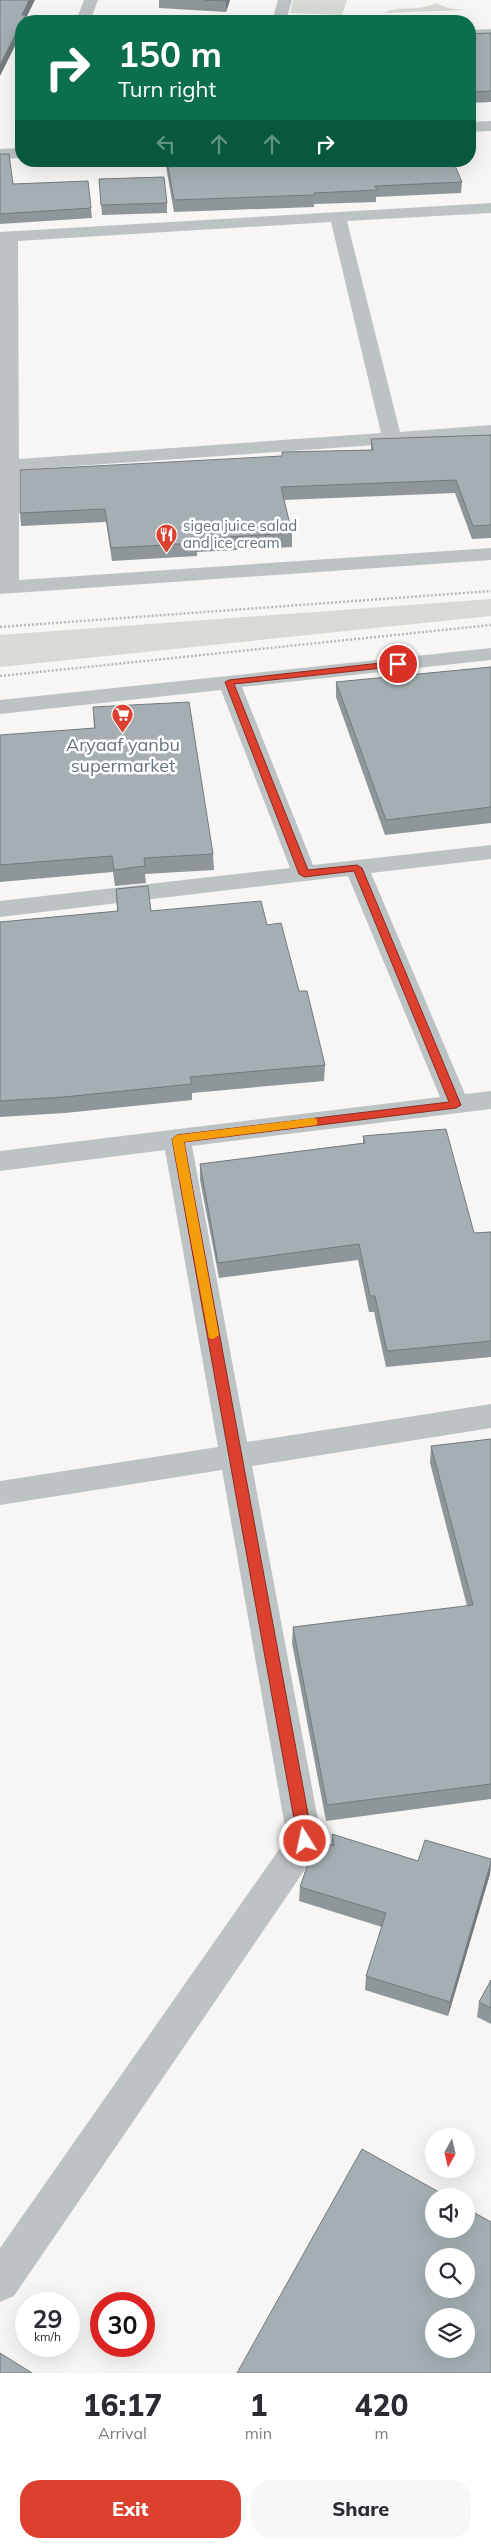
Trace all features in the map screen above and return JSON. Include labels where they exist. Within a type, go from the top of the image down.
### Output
[{"type":"street","points":[[85,15],[91,0]]},
{"type":"street","points":[[281,15],[285,0]]},
{"type":"street","points":[[476,34],[491,33]]},
{"type":"street","points":[[476,115],[491,114]]},
{"type":"street","points":[[476,127],[491,126]]},
{"type":"street","points":[[0,141],[15,140]]},
{"type":"street","points":[[0,154],[15,153]]},
{"type":"street","points":[[491,208],[5,237],[9,465],[4,588],[491,554]]},
{"type":"street","points":[[338,217],[392,438]]},
{"type":"street","points":[[9,465],[491,431]]},
{"type":"street","points":[[0,707],[491,654]]},
{"type":"street","points":[[229,682],[304,874]]},
{"type":"street","points":[[0,909],[491,852]]},
{"type":"street","points":[[357,868],[456,1105]]},
{"type":"street","points":[[0,1160],[491,1100]]},
{"type":"street","points":[[0,2282],[305,1841],[177,1139]]},
{"type":"street","points":[[0,1493],[491,1416]]},
{"type":"path","points":[[0,627],[491,591]]},
{"type":"path","points":[[0,676],[491,625]]},
{"type":"shaded area","points":[[293,0],[347,0],[342,15],[290,13]]},
{"type":"shaded area","points":[[436,3],[448,8],[466,10],[384,13],[396,9],[423,7]]},
{"type":"shaded area","points":[[491,599],[491,616],[0,667],[0,635]]},
{"type":"building","points":[[0,0],[29,0],[22,15],[15,15],[15,35],[0,65]]},
{"type":"building","points":[[491,33],[491,91],[476,92],[476,34]]},
{"type":"building","points":[[0,154],[9,154],[13,184],[88,181],[91,208],[0,214]]},
{"type":"building","points":[[168,167],[456,167],[462,182],[375,186],[377,190],[314,193],[314,195],[174,200]]},
{"type":"building","points":[[164,177],[167,203],[101,205],[99,179]]},
{"type":"building","points":[[491,435],[491,525],[473,526],[456,480],[281,487],[292,533],[196,539],[197,543],[111,548],[105,509],[20,513],[20,470],[282,456],[282,452],[373,450],[371,439]]},
{"type":"building","points":[[491,667],[491,807],[386,820],[336,682]]},
{"type":"building","points":[[189,702],[213,854],[144,858],[145,866],[114,870],[112,856],[0,865],[0,735],[95,728],[93,707]]},
{"type":"building","points":[[148,886],[151,911],[261,901],[267,925],[281,923],[299,991],[307,991],[325,1065],[190,1077],[192,1084],[64,1097],[0,1101],[0,922],[118,911],[116,889]]},
{"type":"building","points":[[446,1129],[474,1233],[491,1232],[491,1341],[387,1351],[375,1296],[370,1296],[359,1244],[218,1263],[200,1164],[365,1143],[363,1136]]},
{"type":"building","points":[[491,1439],[491,1784],[327,1805],[293,1627],[473,1605],[431,1446]]},
{"type":"building","points":[[332,1834],[418,1861],[425,1840],[491,1859],[450,2002],[366,1976],[386,1913],[300,1887],[317,1841],[334,1846]]},
{"type":"building","points":[[491,1980],[491,2008],[479,2002]]},
{"type":"building","points":[[362,2149],[432,2188],[425,2188],[425,2238],[475,2238],[475,2213],[491,2222],[491,2373],[237,2373]]},
{"type":"building","points":[[0,2353],[32,2373],[0,2373]]},
{"type":"slow traffic","points":[[213,1335],[177,1139],[313,1122]]},
{"type":"place","name":"sigea juice salad and ice cream","points":[[167,553]]},
{"type":"place","name":"Aryaaf yanbu supermarket","points":[[123,733]]},
{"type":"route","points":[[305,1841],[177,1139],[456,1105],[357,868],[304,874],[229,682],[398,664]]}]
